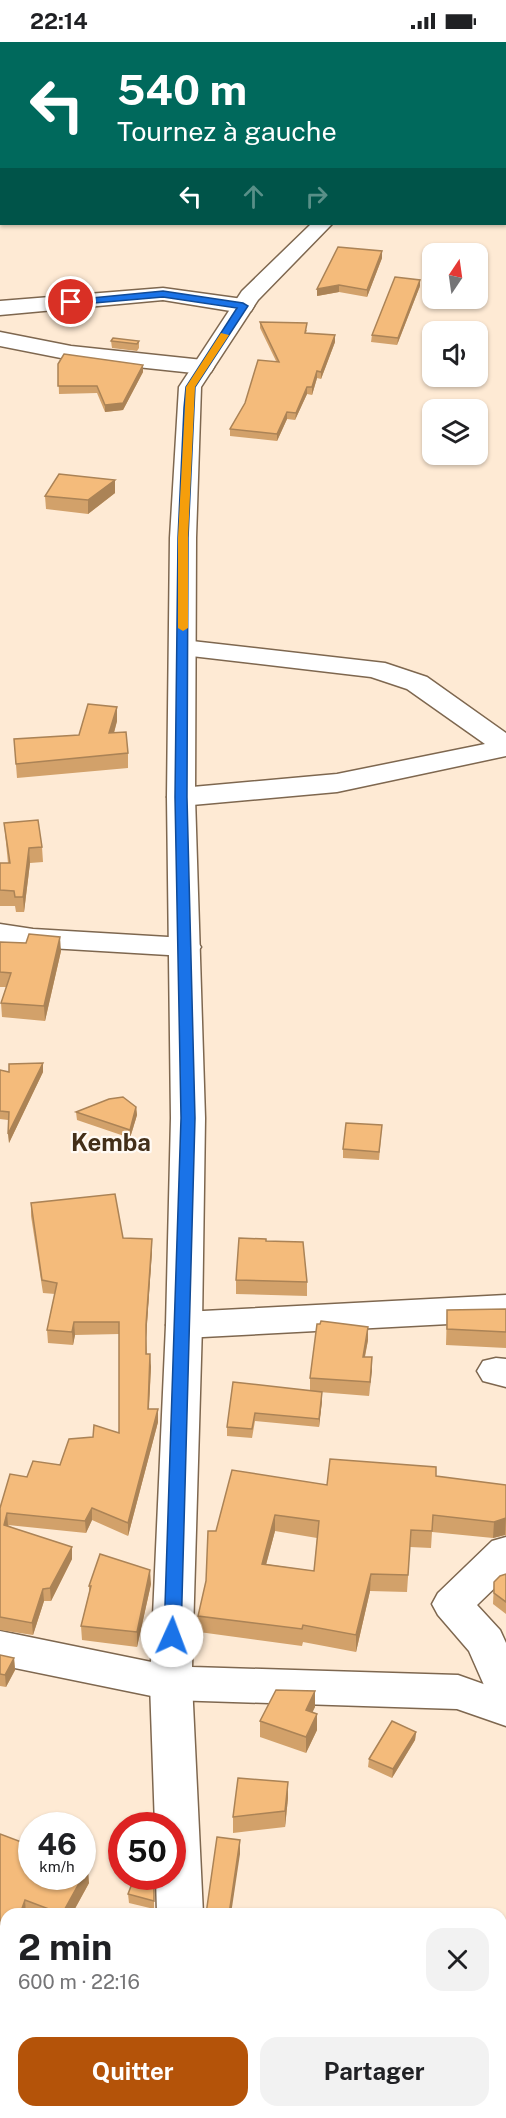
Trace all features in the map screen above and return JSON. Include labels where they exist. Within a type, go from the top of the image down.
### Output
[{"type":"main road","points":[[180,1908],[171,1683],[184,1325],[188,1118],[181,797],[183,538],[190,387],[250,296],[321,225]]},
{"type":"main road","points":[[0,308],[163,294],[243,306]]},
{"type":"main road","points":[[0,339],[71,353],[203,367]]},
{"type":"main road","points":[[183,648],[375,669],[417,683],[506,747]]},
{"type":"main road","points":[[181,797],[338,783],[506,747]]},
{"type":"main road","points":[[0,933],[33,938],[185,946]]},
{"type":"main road","points":[[184,1325],[506,1308]]},
{"type":"main road","points":[[506,1552],[452,1604],[485,1642],[506,1689]]},
{"type":"main road","points":[[0,1648],[171,1683],[458,1692],[506,1709]]},
{"type":"building","points":[[338,247],[382,251],[367,290],[339,285],[317,289]]},
{"type":"building","points":[[395,277],[420,280],[398,338],[372,335]]},
{"type":"building","points":[[260,322],[307,323],[305,333],[335,335],[321,372],[317,371],[312,387],[307,387],[296,413],[287,412],[277,434],[230,429],[245,403],[258,360],[279,362]]},
{"type":"building","points":[[113,338],[139,341],[137,344],[111,341]]},
{"type":"building","points":[[64,354],[143,365],[123,403],[105,405],[97,386],[58,386],[58,364]]},
{"type":"building","points":[[59,474],[115,480],[88,500],[45,496]]},
{"type":"building","points":[[88,704],[117,707],[109,733],[126,732],[128,753],[16,764],[14,739],[79,735]]},
{"type":"building","points":[[38,820],[42,847],[29,848],[23,897],[15,897],[14,891],[0,890],[0,863],[10,863],[4,823]]},
{"type":"building","points":[[29,934],[60,937],[44,1006],[1,1003],[11,973],[0,972],[0,942],[26,943]]},
{"type":"building","points":[[43,1063],[8,1134],[9,1112],[0,1111],[0,1070],[9,1072],[9,1064]]},
{"type":"building","points":[[123,1097],[136,1107],[130,1130],[76,1112],[109,1099]]},
{"type":"building","points":[[346,1123],[382,1125],[379,1152],[343,1149]]},
{"type":"building","points":[[115,1194],[123,1238],[152,1239],[146,1354],[150,1354],[148,1409],[158,1409],[128,1523],[92,1508],[85,1521],[7,1513],[4,1525],[72,1547],[50,1588],[43,1589],[32,1623],[0,1617],[0,1508],[10,1474],[27,1477],[33,1461],[60,1465],[69,1439],[93,1437],[94,1425],[119,1433],[119,1322],[74,1322],[72,1332],[47,1330],[57,1283],[42,1280],[31,1203]]},
{"type":"building","points":[[239,1238],[303,1242],[307,1282],[236,1280]]},
{"type":"building","points":[[506,1309],[506,1332],[447,1329],[447,1310]]},
{"type":"building","points":[[321,1321],[368,1327],[363,1357],[372,1357],[370,1382],[310,1378],[317,1324]]},
{"type":"building","points":[[233,1382],[322,1392],[319,1419],[255,1413],[252,1429],[227,1427]]},
{"type":"building","points":[[330,1459],[436,1467],[436,1476],[506,1485],[506,1518],[494,1522],[433,1515],[432,1531],[411,1530],[408,1575],[371,1574],[356,1635],[303,1625],[302,1629],[198,1616],[206,1581],[208,1531],[216,1531],[232,1470],[327,1485]],"holes":[[[275,1515],[319,1521],[314,1571],[262,1564]]]},
{"type":"building","points":[[100,1554],[150,1570],[137,1632],[81,1626],[91,1586],[89,1586]]},
{"type":"building","points":[[506,1574],[506,1602],[494,1593],[494,1582]]},
{"type":"building","points":[[0,1655],[14,1658],[5,1675],[0,1674]]},
{"type":"building","points":[[276,1690],[315,1691],[306,1710],[317,1714],[306,1737],[260,1721]]},
{"type":"building","points":[[392,1721],[416,1732],[393,1769],[369,1759]]},
{"type":"building","points":[[238,1778],[288,1782],[285,1811],[233,1817]]},
{"type":"building","points":[[0,1834],[18,1841],[18,1890],[75,1890],[65,1908],[46,1908],[25,1900],[22,1908],[0,1908]]},
{"type":"building","points":[[217,1837],[240,1840],[230,1908],[207,1908]]},
{"type":"building","points":[[130,1890],[154,1890],[154,1901],[128,1894]]},
{"type":"slow traffic","points":[[183,628],[183,538],[190,387],[224,335]]},
{"type":"district","name":"Kemba","points":[[111,1143]]},
{"type":"route","points":[[71,302],[163,294],[243,306],[190,387],[183,538],[181,797],[188,1118],[184,1325],[172,1636]]}]
